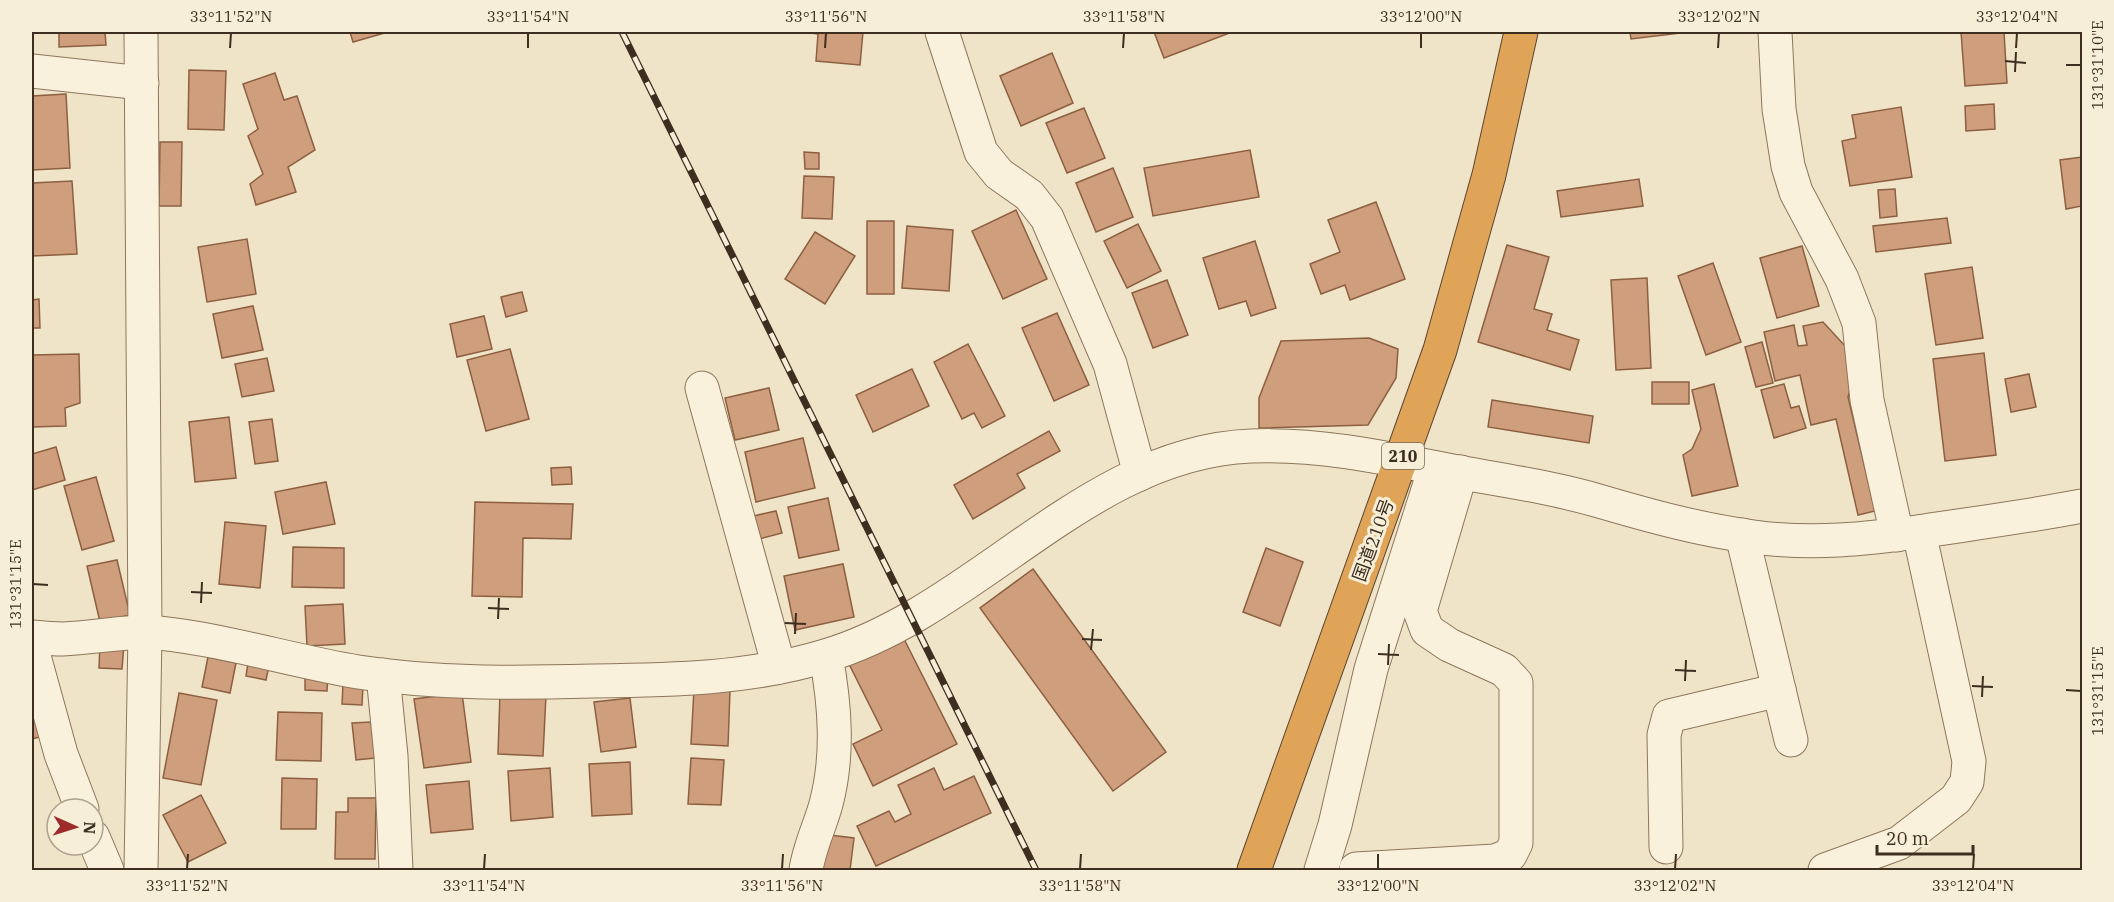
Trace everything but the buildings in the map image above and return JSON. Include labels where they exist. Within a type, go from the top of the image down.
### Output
[{"type":"highway","name":"国道210号","points":[[1254,870],[1440,350],[1492,165],[1521,32]]},
{"type":"street","points":[[141,32],[145,632],[141,870]]},
{"type":"street","points":[[942,32],[981,152],[999,174],[1029,195],[1047,218],[1110,364],[1140,474]]},
{"type":"street","points":[[1775,32],[1779,109],[1788,166],[1796,192],[1842,279],[1858,324],[1867,400],[1908,534],[1969,761],[1967,782],[1956,800],[1899,843],[1886,860],[1825,870]]},
{"type":"street","points":[[32,71],[142,83]]},
{"type":"street","points":[[702,388],[780,667]]},
{"type":"street","points":[[32,637],[60,639],[145,632],[163,633],[383,675],[474,683],[648,680],[742,675],[826,656],[872,639],[987,571],[1084,501],[1140,474],[1200,454],[1247,446],[1282,446],[1401,462],[1529,484],[1661,520],[1742,536],[1814,542],[1908,534],[2082,506]]},
{"type":"street","points":[[1356,869],[1496,861],[1510,855],[1516,843],[1516,683],[1504,670],[1449,645],[1427,630],[1420,611],[1448,470]]},
{"type":"street","points":[[1321,870],[1335,825],[1371,669],[1448,470]]},
{"type":"street","points":[[1742,536],[1791,740]]},
{"type":"street","points":[[32,649],[61,754],[77,797]]},
{"type":"street","points":[[806,870],[826,804],[833,764],[834,706],[826,656]]},
{"type":"street","points":[[383,675],[391,756],[396,870]]},
{"type":"street","points":[[1666,847],[1664,735],[1669,716],[1779,690]]},
{"type":"railway","points":[[622,32],[1036,870]]}]
